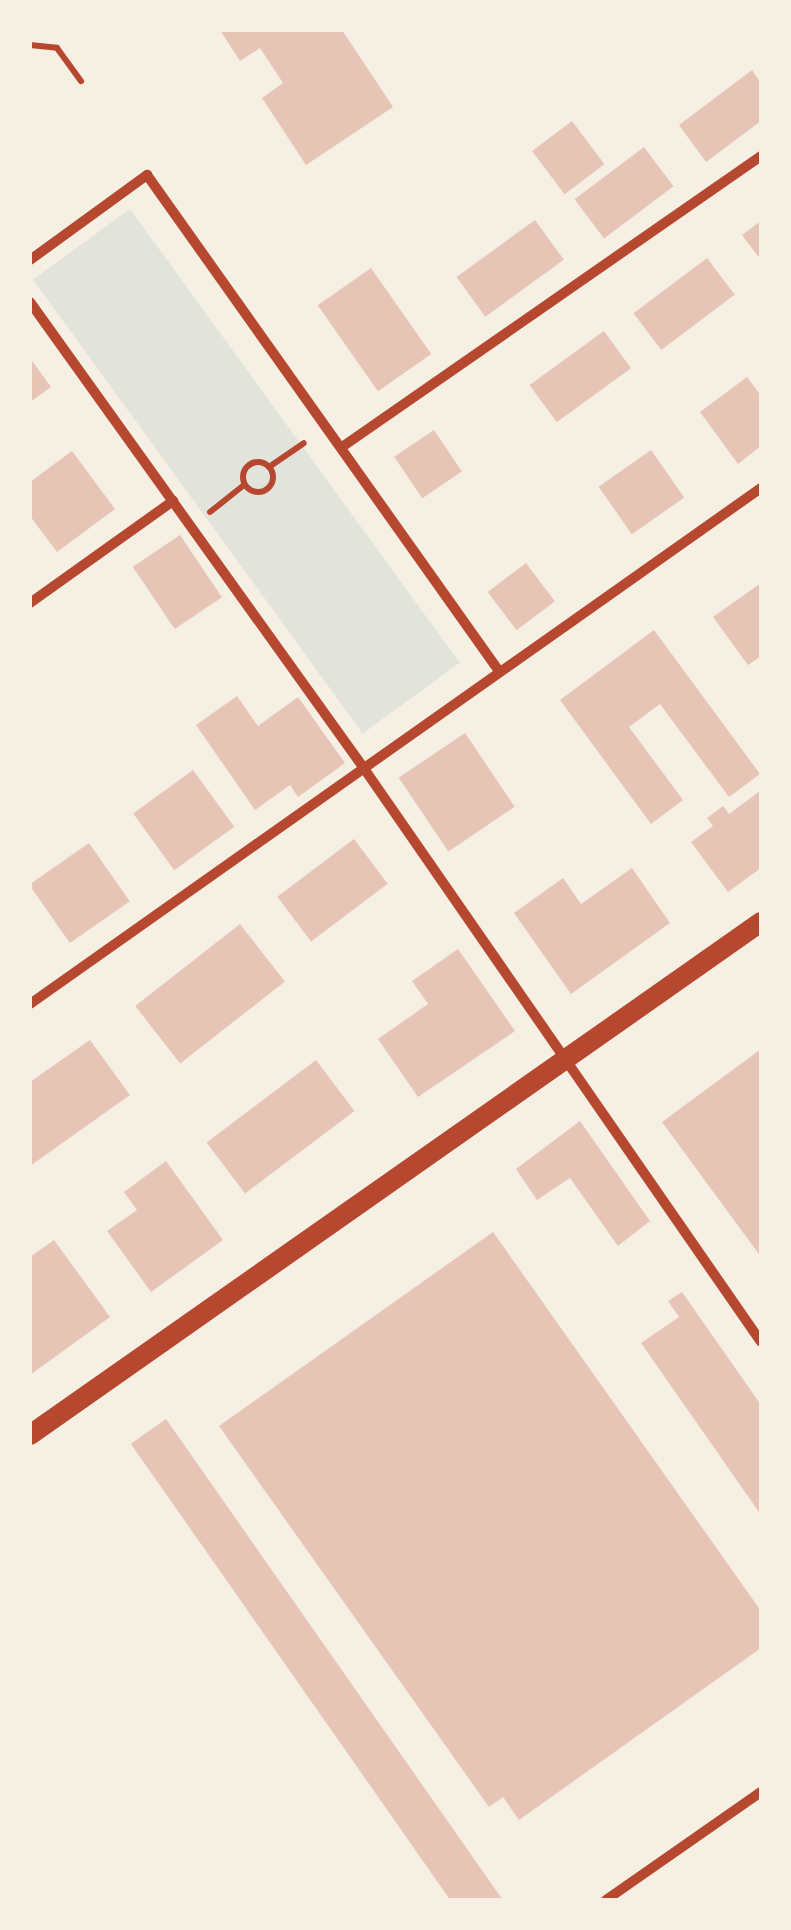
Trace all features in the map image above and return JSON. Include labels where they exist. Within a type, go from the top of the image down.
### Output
[{"type":"main road","points":[[30,1436],[761,922]]},
{"type":"street","points":[[342,447],[761,156]]},
{"type":"street","points":[[30,260],[147,176],[499,672]]},
{"type":"street","points":[[30,302],[364,767],[761,1342]]},
{"type":"street","points":[[30,1004],[761,488]]},
{"type":"street","points":[[30,603],[173,500]]},
{"type":"street","points":[[606,1900],[761,1792]]},
{"type":"path","points":[[30,45],[57,48],[81,81]]},
{"type":"path","points":[[244,485],[243,470],[251,463],[270,467],[304,443]]},
{"type":"path","points":[[244,485],[257,493],[267,490],[273,481],[270,467]]},
{"type":"path","points":[[210,512],[244,485]]},
{"type":"shaded area","points":[[130,209],[460,663],[363,733],[33,280]]},
{"type":"building","points":[[220,30],[342,30],[393,107],[306,165],[262,98],[283,83],[260,48],[240,61]]},
{"type":"building","points":[[752,70],[761,83],[761,121],[706,162],[679,125]]},
{"type":"building","points":[[572,121],[604,164],[565,194],[532,151]]},
{"type":"building","points":[[644,147],[673,186],[604,238],[575,199]]},
{"type":"building","points":[[535,220],[564,260],[485,317],[457,277]]},
{"type":"building","points":[[761,221],[761,260],[742,235]]},
{"type":"building","points":[[707,258],[735,295],[661,350],[634,313]]},
{"type":"building","points":[[371,268],[431,354],[378,391],[318,305]]},
{"type":"building","points":[[604,331],[631,368],[557,422],[530,385]]},
{"type":"building","points":[[30,358],[51,387],[30,402]]},
{"type":"building","points":[[747,377],[761,396],[761,446],[738,464],[700,412]]},
{"type":"building","points":[[434,430],[462,471],[422,498],[394,457]]},
{"type":"building","points":[[651,450],[684,498],[632,534],[599,487]]},
{"type":"building","points":[[72,451],[115,509],[57,552],[30,516],[30,482]]},
{"type":"building","points":[[180,535],[222,597],[175,629],[133,567]]},
{"type":"building","points":[[526,563],[555,601],[517,630],[488,592]]},
{"type":"building","points":[[761,583],[761,656],[748,665],[713,617]]},
{"type":"building","points":[[654,630],[760,774],[729,797],[660,704],[629,727],[683,800],[651,824],[560,700]]},
{"type":"building","points":[[237,696],[258,726],[298,697],[345,763],[298,797],[290,785],[255,810],[196,725]]},
{"type":"building","points":[[465,733],[515,807],[448,852],[399,778]]},
{"type":"building","points":[[193,770],[234,827],[174,870],[133,813]]},
{"type":"building","points":[[761,790],[761,868],[728,892],[691,842],[713,826],[707,818],[723,806],[729,814]]},
{"type":"building","points":[[354,839],[388,884],[311,941],[277,897]]},
{"type":"building","points":[[89,843],[130,901],[70,943],[30,884]]},
{"type":"building","points":[[632,868],[670,923],[571,994],[514,913],[563,878],[581,904]]},
{"type":"building","points":[[240,924],[285,982],[180,1063],[135,1006]]},
{"type":"building","points":[[458,949],[515,1031],[418,1097],[378,1039],[428,1004],[412,981]]},
{"type":"building","points":[[90,1040],[130,1095],[30,1166],[30,1082]]},
{"type":"building","points":[[761,1049],[761,1257],[662,1122]]},
{"type":"building","points":[[316,1060],[355,1111],[245,1194],[207,1142]]},
{"type":"building","points":[[580,1121],[650,1221],[618,1246],[570,1178],[537,1200],[516,1169]]},
{"type":"building","points":[[166,1161],[223,1240],[151,1292],[107,1231],[137,1210],[124,1192]]},
{"type":"building","points":[[493,1232],[761,1611],[761,1648],[519,1820],[503,1797],[489,1807],[219,1426]]},
{"type":"building","points":[[54,1240],[110,1317],[30,1375],[30,1257]]},
{"type":"building","points":[[682,1292],[761,1405],[761,1515],[641,1343],[679,1317],[668,1301]]},
{"type":"building","points":[[166,1419],[503,1900],[450,1900],[131,1444]]}]
